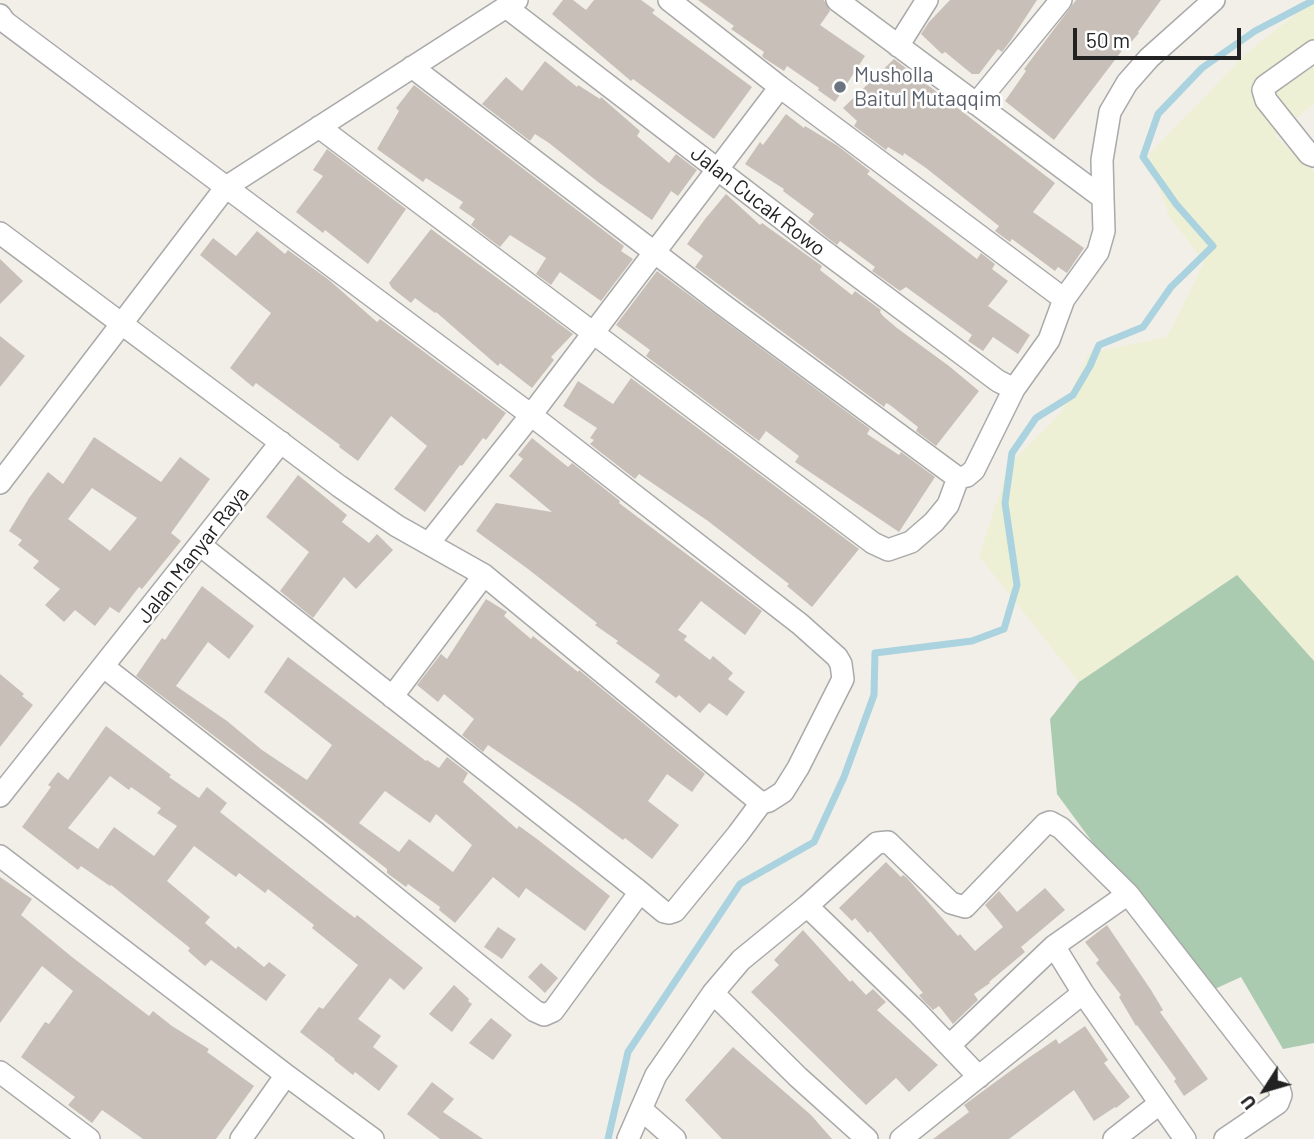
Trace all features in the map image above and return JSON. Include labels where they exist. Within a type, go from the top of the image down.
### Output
[{"type":"street","points":[[669,0],[780,87],[1064,299]]},
{"type":"street","points":[[837,0],[1103,198]]},
{"type":"street","points":[[898,46],[927,0]]},
{"type":"street","points":[[976,104],[1060,0]]},
{"type":"street","points":[[412,67],[958,478],[967,476],[974,470],[1014,389],[1049,340],[1064,299],[1098,252],[1104,231],[1102,160],[1110,112],[1127,83],[1149,58],[1214,0]]},
{"type":"street","points":[[0,483],[226,187],[512,3]]},
{"type":"street","name":"Jalan Cucak Rowo","points":[[512,3],[717,169],[966,357],[1014,389]]},
{"type":"street","points":[[0,15],[5,22],[531,415],[800,624],[837,657],[843,679],[783,792],[761,803],[675,911],[664,912],[200,545]]},
{"type":"street","points":[[1314,51],[1263,90],[1266,100],[1309,154],[1314,156]]},
{"type":"street","points":[[429,543],[531,415],[780,87]]},
{"type":"street","points":[[319,127],[873,543],[888,550],[911,542],[934,523],[953,496],[958,478]]},
{"type":"street","points":[[0,233],[397,526],[484,575],[761,803]]},
{"type":"street","name":"Jalan Manyar Raya","points":[[0,796],[281,442]]},
{"type":"street","points":[[393,696],[484,575]]},
{"type":"street","points":[[104,667],[535,1011],[544,1015],[553,1011],[640,892]]},
{"type":"street","points":[[628,1139],[656,1075],[713,992],[741,960],[807,906],[877,843],[888,842],[951,903],[965,907],[1045,824],[1050,822],[1061,828],[1128,894],[1279,1088],[1281,1095],[1278,1103],[1225,1139]]},
{"type":"street","points":[[0,856],[373,1139]]},
{"type":"street","points":[[950,1045],[1054,946],[1128,894]]},
{"type":"street","points":[[807,906],[950,1045],[979,1077]]},
{"type":"street","points":[[1054,946],[1083,993],[1185,1139]]},
{"type":"street","points":[[713,992],[798,1077],[866,1139]]},
{"type":"street","points":[[901,1139],[1083,993]]},
{"type":"street","points":[[0,1072],[89,1139]]},
{"type":"street","points":[[241,1139],[286,1075]]},
{"type":"street","points":[[1114,1139],[1159,1104]]},
{"type":"street","points":[[642,1110],[675,1139]]},
{"type":"green space","points":[[1314,0],[1314,104],[1275,136],[1314,172],[1314,661],[1236,575],[1079,682],[979,556],[1009,465],[1062,411],[1089,353],[1167,337],[1204,262],[1169,216],[1148,155],[1249,51]]},
{"type":"green space","points":[[1237,575],[1314,661],[1314,1043],[1283,1049],[1241,977],[1204,994],[1057,794],[1050,719],[1079,682]]},
{"type":"building","points":[[563,0],[573,0],[586,10],[594,0],[641,0],[655,10],[652,13],[752,87],[714,139],[633,79],[631,81],[552,14]]},
{"type":"building","points":[[698,0],[824,0],[830,11],[820,25],[865,56],[835,102],[787,66],[784,71],[764,58],[764,52],[731,29],[734,26]]},
{"type":"building","points":[[950,0],[1037,0],[1002,52],[998,49],[979,74],[972,74],[945,52],[942,54],[921,34]]},
{"type":"building","points":[[1076,0],[1161,0],[1139,33],[1124,48],[1054,140],[1005,101],[1026,71],[1024,69]]},
{"type":"building","points":[[894,59],[1055,183],[1033,212],[1084,248],[1067,273],[1058,267],[1055,271],[1012,239],[1010,242],[995,231],[999,226],[926,168],[904,153],[903,156],[888,147],[886,150],[854,126],[857,121],[843,108]]},
{"type":"building","points":[[545,61],[577,87],[578,85],[600,99],[601,97],[640,131],[637,136],[669,163],[676,154],[697,170],[678,196],[671,191],[652,220],[549,143],[535,134],[530,141],[482,104],[506,77],[522,91]]},
{"type":"building","points":[[414,85],[624,246],[621,251],[633,259],[601,301],[560,272],[551,285],[536,274],[546,258],[510,235],[500,247],[471,225],[475,219],[459,208],[463,202],[426,178],[423,182],[377,149],[399,111],[396,108]]},
{"type":"building","points":[[786,114],[804,128],[805,126],[838,146],[870,171],[867,174],[977,259],[981,253],[995,264],[992,269],[1008,281],[988,306],[1030,335],[1018,354],[993,337],[983,351],[968,341],[972,335],[906,287],[900,291],[872,271],[875,267],[840,241],[837,245],[808,222],[814,214],[783,191],[784,189],[745,164],[760,142],[763,145]]},
{"type":"building","points":[[327,149],[406,209],[368,264],[325,230],[323,233],[296,212],[323,176],[313,170]]},
{"type":"building","points":[[726,194],[760,225],[762,223],[822,266],[820,270],[852,295],[855,291],[881,310],[883,316],[897,328],[979,391],[936,446],[916,431],[918,427],[890,405],[886,403],[884,407],[695,267],[703,256],[687,244]]},
{"type":"building","points":[[431,229],[573,334],[551,357],[554,360],[532,388],[500,363],[498,366],[436,312],[415,298],[411,303],[392,288],[389,283]]},
{"type":"building","points":[[257,231],[285,254],[288,250],[329,280],[377,322],[380,319],[506,413],[486,440],[483,438],[462,466],[460,465],[425,512],[394,489],[427,446],[391,416],[358,461],[256,383],[253,387],[230,368],[271,313],[200,255],[213,238],[236,256]]},
{"type":"building","points":[[0,259],[23,281],[0,304]]},
{"type":"building","points":[[657,271],[870,429],[867,434],[899,455],[901,452],[935,477],[899,532],[795,462],[799,456],[766,431],[759,441],[646,356],[650,350],[616,325]]},
{"type":"building","points":[[0,336],[25,356],[0,387]]},
{"type":"building","points":[[631,378],[859,549],[812,607],[787,586],[789,584],[708,521],[639,474],[635,479],[590,444],[594,440],[590,438],[597,428],[563,406],[578,381],[613,404]]},
{"type":"building","points":[[94,437],[161,482],[180,457],[210,479],[171,533],[181,541],[119,613],[110,607],[95,626],[75,610],[64,622],[45,605],[60,589],[33,568],[39,561],[18,545],[22,540],[9,531],[48,472],[63,484]],"holes":[[[92,488],[137,518],[110,551],[68,519]]]},
{"type":"building","points":[[532,438],[568,467],[572,463],[620,501],[619,503],[762,611],[745,635],[701,601],[678,630],[687,636],[684,640],[710,660],[713,656],[733,673],[728,679],[745,692],[727,716],[709,703],[700,713],[679,695],[676,698],[655,682],[660,675],[616,643],[618,641],[595,625],[597,623],[528,569],[476,531],[496,503],[552,512],[509,476],[523,459],[518,455]]},
{"type":"building","points":[[298,475],[347,515],[342,522],[369,543],[377,534],[393,550],[356,589],[344,577],[313,618],[280,591],[309,552],[266,517]]},
{"type":"building","points":[[202,586],[254,626],[229,659],[208,642],[176,686],[307,780],[332,745],[264,692],[288,657],[426,761],[439,768],[447,757],[468,773],[463,782],[517,829],[519,826],[610,896],[585,931],[526,888],[519,898],[493,877],[455,923],[439,910],[440,907],[387,873],[387,869],[136,676],[162,638],[165,640]],"holes":[[[385,791],[430,823],[436,814],[472,845],[453,872],[409,839],[399,852],[359,823]]]},
{"type":"building","points":[[486,599],[507,612],[504,616],[531,639],[533,636],[578,672],[579,670],[705,774],[692,792],[667,774],[648,801],[679,825],[652,859],[488,745],[483,752],[462,735],[474,719],[444,694],[438,702],[417,685],[441,654],[447,659]]},
{"type":"building","points":[[0,674],[33,705],[0,747]]},
{"type":"building","points":[[106,726],[199,798],[207,787],[227,803],[220,812],[423,968],[404,990],[390,978],[358,1019],[381,1036],[373,1047],[398,1066],[379,1091],[355,1072],[353,1075],[300,1032],[319,1007],[323,1009],[358,965],[312,928],[314,925],[268,889],[265,893],[239,873],[236,877],[194,846],[167,881],[210,917],[205,923],[236,949],[238,946],[264,967],[269,962],[286,975],[266,1001],[211,960],[205,966],[188,951],[190,948],[111,885],[81,866],[78,870],[22,827],[51,787],[48,785],[58,772],[68,780]],"holes":[[[110,776],[129,790],[131,787],[161,808],[157,813],[177,826],[154,856],[114,827],[98,849],[68,828]]]},
{"type":"building","points":[[886,862],[901,877],[903,875],[907,878],[958,936],[960,934],[975,951],[1003,927],[985,905],[999,891],[1017,912],[1045,888],[1065,910],[1021,947],[1025,952],[974,994],[978,1000],[953,1024],[939,1006],[933,1010],[922,999],[919,995],[923,993],[870,931],[868,933],[855,918],[852,921],[839,908]]},
{"type":"building","points":[[0,877],[32,899],[21,915],[72,957],[149,1016],[153,1011],[209,1049],[207,1052],[254,1086],[216,1139],[143,1139],[102,1110],[92,1123],[68,1105],[75,1097],[21,1057],[45,1022],[49,1024],[73,991],[42,966],[0,1023]]},
{"type":"building","points":[[1107,925],[1151,990],[1163,1010],[1160,1012],[1208,1079],[1184,1096],[1174,1081],[1176,1079],[1136,1026],[1119,997],[1121,995],[1096,963],[1099,960],[1085,942]]},
{"type":"building","points":[[498,927],[516,939],[502,959],[484,947]]},
{"type":"building","points":[[803,930],[850,982],[852,980],[866,995],[873,989],[886,1002],[877,1010],[938,1065],[909,1092],[896,1078],[866,1105],[751,992],[779,965],[774,960]]},
{"type":"building","points":[[541,963],[558,978],[545,993],[528,977]]},
{"type":"building","points":[[454,985],[472,1004],[452,1032],[429,1014]]},
{"type":"building","points":[[491,1018],[512,1035],[493,1060],[469,1043]]},
{"type":"building","points":[[1085,1026],[1108,1060],[1104,1063],[1130,1097],[1116,1108],[1094,1121],[1074,1090],[1009,1139],[933,1139],[969,1112],[964,1105],[1056,1039],[1059,1044]]},
{"type":"building","points":[[733,1047],[811,1115],[832,1139],[722,1139],[685,1100]]},
{"type":"building","points":[[432,1082],[454,1099],[443,1112],[483,1139],[440,1139],[407,1114]]},
{"type":"waterway","points":[[608,1139],[628,1052],[740,884],[814,842],[844,777],[874,695],[875,653],[972,641],[1004,629],[1017,585],[1005,503],[1012,453],[1036,418],[1073,395],[1099,345],[1143,327],[1171,287],[1213,246],[1176,204],[1143,157],[1158,114],[1202,68],[1255,31],[1314,0]]},
{"type":"place","name":"Musholla Baitul Mutaqqim","points":[[840,87]]}]
